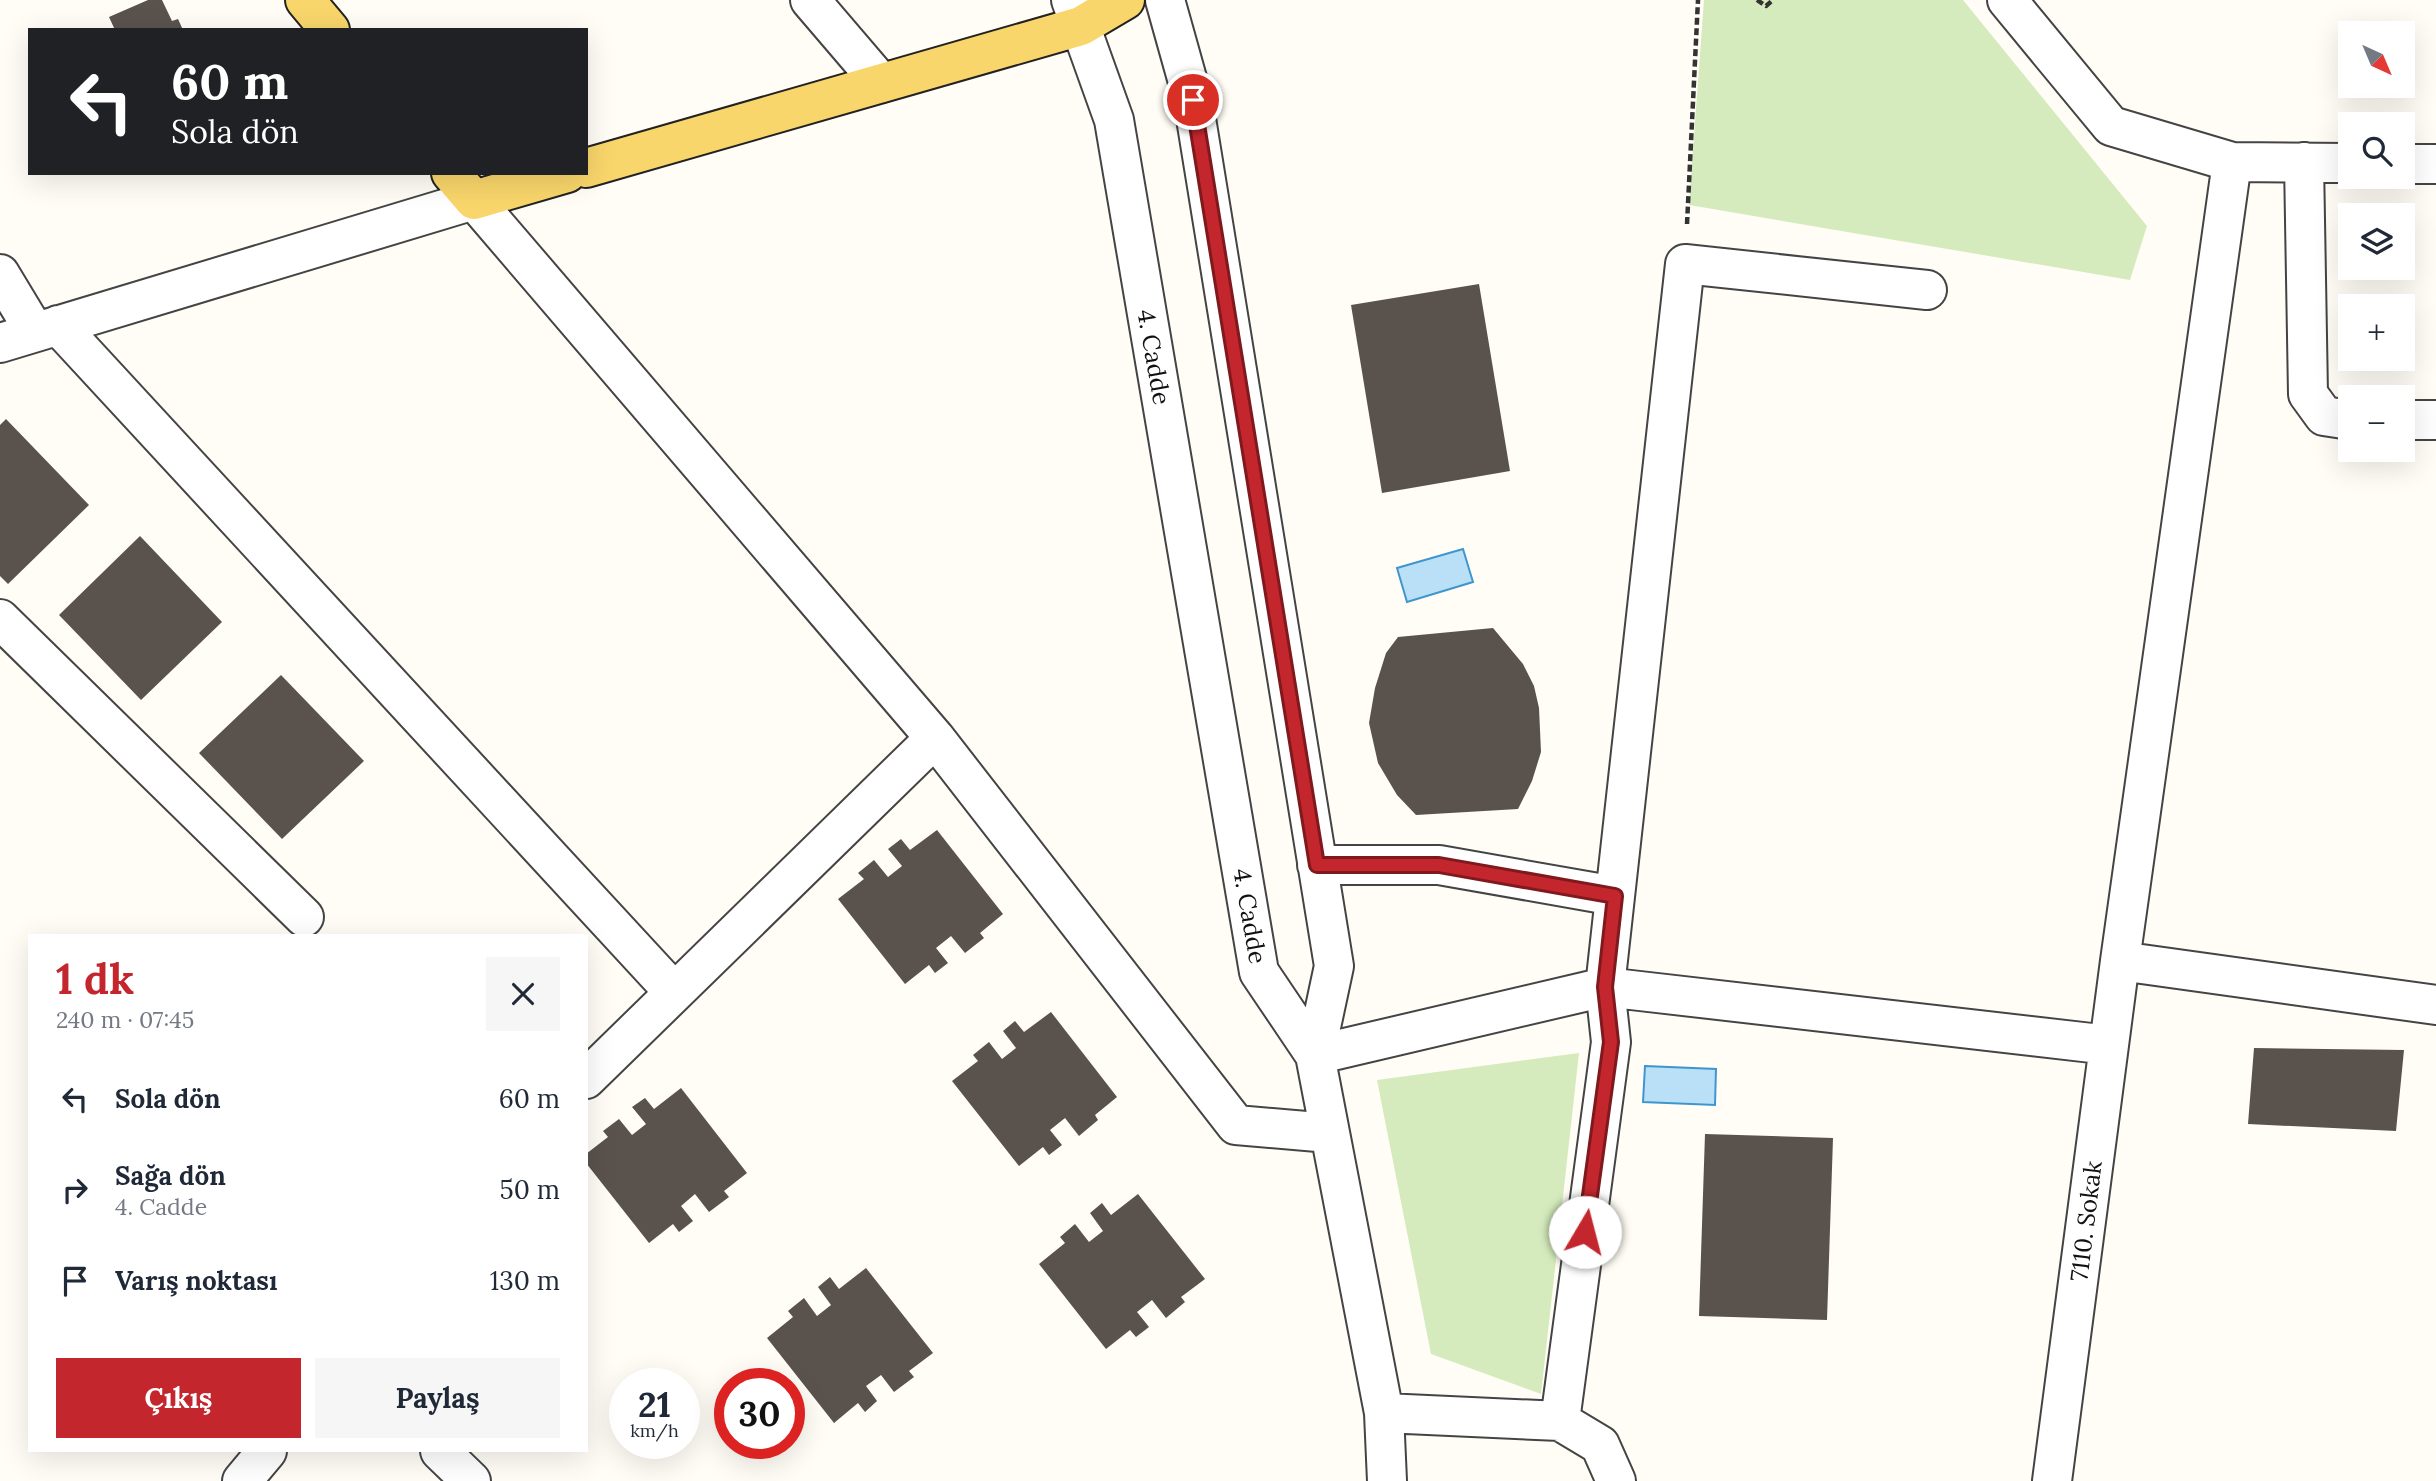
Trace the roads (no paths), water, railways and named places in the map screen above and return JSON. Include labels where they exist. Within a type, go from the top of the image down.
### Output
[{"type":"main road","points":[[304,0],[328,28]]},
{"type":"main road","points":[[588,167],[881,83],[1085,9],[1125,0]]},
{"type":"main road","points":[[463,187],[552,175]]},
{"type":"street","points":[[810,0],[881,83]]},
{"type":"street","points":[[1165,0],[1193,100],[1334,966],[1315,1055],[1384,1413],[1387,1481]]},
{"type":"street","points":[[2007,0],[2111,126],[2232,162],[2338,163]]},
{"type":"street","name":"4. Cadde","points":[[1085,9],[1114,120],[1259,972],[1315,1055]]},
{"type":"street","name":"7110. Sokak","points":[[2052,1481],[2120,961],[2232,162]]},
{"type":"street","points":[[2304,162],[2308,394],[2324,416],[2338,418]]},
{"type":"street","points":[[2415,164],[2436,164]]},
{"type":"street","points":[[31,333],[463,187],[935,738],[1237,1125],[1329,1133]]},
{"type":"street","points":[[1560,1421],[1611,1042],[1605,987],[1685,264],[1927,290]]},
{"type":"street","points":[[0,275],[31,333],[674,992]]},
{"type":"street","points":[[2415,420],[2436,420]]},
{"type":"street","points":[[0,619],[304,917]]},
{"type":"street","points":[[588,1077],[935,738]]},
{"type":"street","points":[[1317,865],[1439,865],[1615,896]]},
{"type":"street","points":[[2120,961],[2436,1005]]},
{"type":"street","points":[[1315,1055],[1605,987],[2109,1045]]},
{"type":"street","points":[[1384,1413],[1560,1421],[1600,1444],[1616,1481]]},
{"type":"street","points":[[242,1481],[266,1452]]},
{"type":"street","points":[[441,1452],[471,1481]]},
{"type":"water","points":[[1463,549],[1473,582],[1407,602],[1397,568]]},
{"type":"water","points":[[1645,1066],[1716,1069],[1715,1105],[1643,1102]]}]
